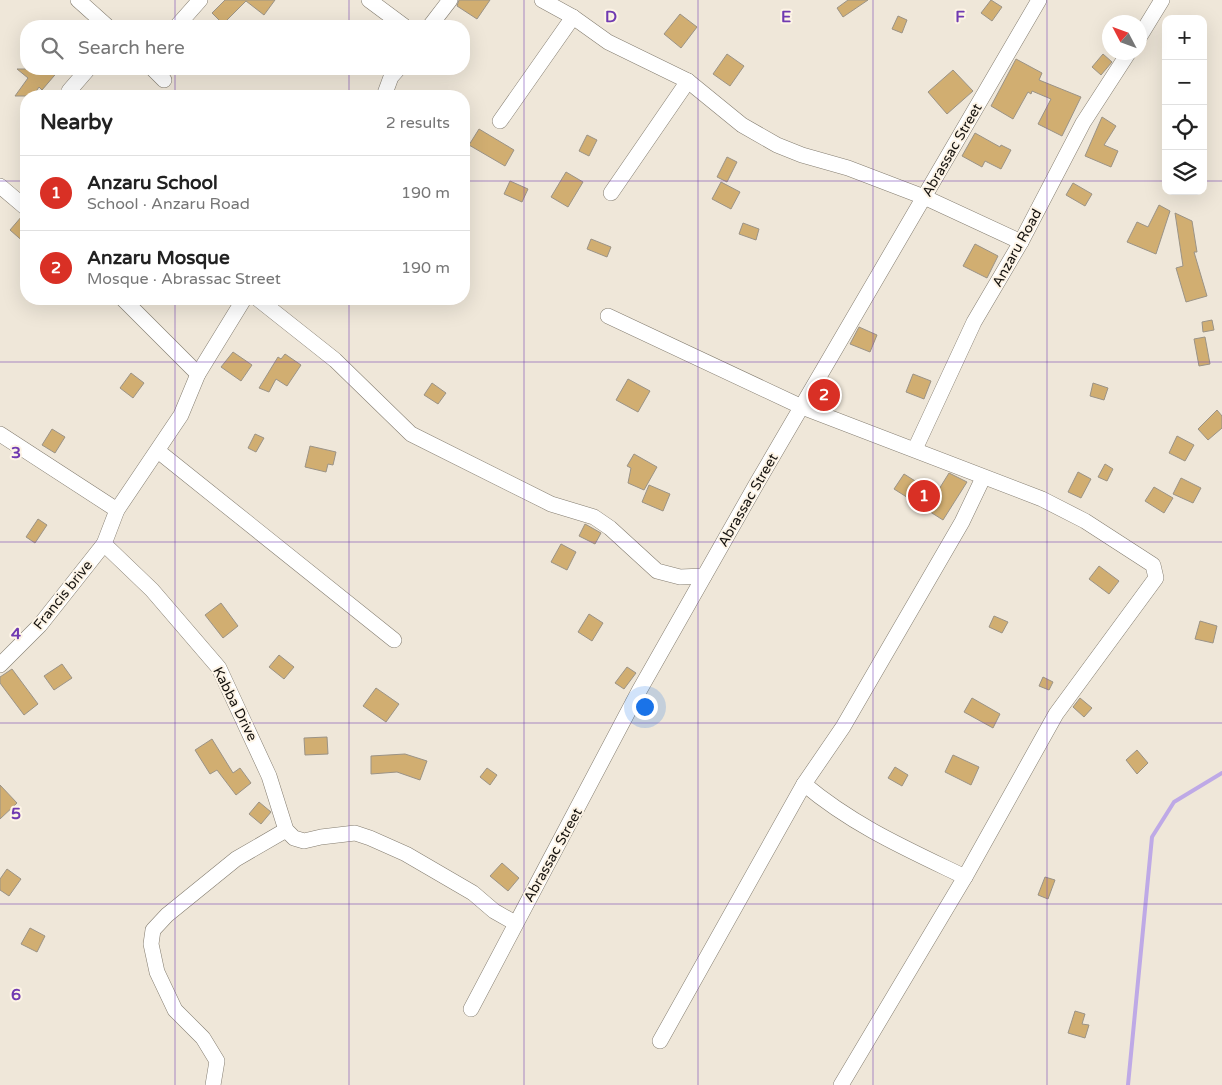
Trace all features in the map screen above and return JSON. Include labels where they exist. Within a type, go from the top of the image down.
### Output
[{"type":"street","points":[[78,0],[100,20]]},
{"type":"street","points":[[182,20],[200,0]]},
{"type":"street","points":[[369,0],[396,20]]},
{"type":"street","points":[[435,20],[450,0]]},
{"type":"street","points":[[542,0],[573,17],[608,42],[688,81],[742,125],[777,145],[802,156],[848,168],[924,197],[1021,242]]},
{"type":"street","name":"Abrassac Street","points":[[471,1009],[639,691],[1039,0]]},
{"type":"street","points":[[1147,25],[1162,0]]},
{"type":"street","points":[[500,122],[573,17]]},
{"type":"street","name":"Anzaru Road","points":[[915,449],[974,322],[1021,242],[1083,123],[1124,60]]},
{"type":"street","points":[[70,90],[83,75]]},
{"type":"street","points":[[159,75],[164,80]]},
{"type":"street","points":[[386,90],[393,75]]},
{"type":"street","points":[[611,193],[688,81]]},
{"type":"street","points":[[0,186],[20,203]]},
{"type":"street","points":[[129,305],[198,374]]},
{"type":"street","points":[[104,544],[117,510],[181,415],[198,374],[240,305]]},
{"type":"street","points":[[266,305],[335,360],[411,434],[551,504],[594,517],[610,528],[657,571],[680,577],[704,576]]},
{"type":"street","points":[[608,316],[802,407],[915,449],[983,478],[1042,499],[1085,520],[1153,566],[1156,578],[1056,714],[965,877],[841,1085]]},
{"type":"street","points":[[0,434],[117,510]]},
{"type":"street","points":[[158,450],[394,640]]},
{"type":"street","points":[[660,1041],[804,784],[843,726],[962,522],[983,478]]},
{"type":"street","name":"Francis brive","points":[[0,666],[40,625],[104,544]]},
{"type":"street","name":"Kabba Drive","points":[[104,544],[152,590],[219,668],[269,776],[286,830]]},
{"type":"street","points":[[804,784],[832,808],[881,837],[965,877]]},
{"type":"street","points":[[212,1085],[217,1060],[203,1038],[175,1010],[157,972],[151,944],[153,930],[167,915],[236,859],[286,830],[294,838],[304,841],[355,834],[370,838],[406,854],[473,892],[494,911],[515,923]]},
{"type":"building","points":[[225,0],[275,0],[264,15],[246,1],[227,20],[219,20],[212,13]]},
{"type":"building","points":[[459,0],[490,0],[477,19],[457,6]]},
{"type":"building","points":[[848,0],[868,0],[843,17],[837,8]]},
{"type":"building","points":[[991,0],[1002,7],[992,21],[981,13]]},
{"type":"building","points":[[680,14],[697,27],[681,48],[664,34]]},
{"type":"building","points":[[898,16],[907,20],[902,33],[892,29]]},
{"type":"building","points":[[727,54],[744,66],[730,86],[713,74]]},
{"type":"building","points":[[1102,55],[1102,60],[1110,60],[1112,62],[1101,75],[1092,67]]},
{"type":"building","points":[[1016,59],[1042,73],[1039,80],[1081,97],[1062,136],[1038,124],[1051,99],[1032,91],[1031,94],[1028,92],[1013,119],[991,106]]},
{"type":"building","points":[[953,70],[973,91],[947,114],[928,92]]},
{"type":"building","points":[[24,75],[55,75],[42,90],[39,87],[37,90],[20,90],[20,96],[15,96],[28,78]]},
{"type":"building","points":[[1102,117],[1116,126],[1104,145],[1118,151],[1111,167],[1085,156]]},
{"type":"building","points":[[479,129],[514,150],[505,166],[470,146]]},
{"type":"building","points":[[975,133],[1000,147],[1001,145],[1011,150],[1001,169],[985,161],[982,167],[962,156]]},
{"type":"building","points":[[587,135],[597,140],[589,156],[579,151]]},
{"type":"building","points":[[727,157],[737,162],[727,182],[717,177]]},
{"type":"building","points":[[566,172],[583,182],[568,207],[551,197]]},
{"type":"building","points":[[510,181],[528,189],[522,202],[504,194]]},
{"type":"building","points":[[721,182],[740,192],[731,209],[712,199]]},
{"type":"building","points":[[1073,183],[1092,194],[1085,206],[1066,195]]},
{"type":"building","points":[[1159,205],[1170,211],[1156,254],[1127,242],[1137,222],[1148,227]]},
{"type":"building","points":[[1175,213],[1192,221],[1197,252],[1194,252],[1207,296],[1186,302],[1176,268],[1183,266]]},
{"type":"building","points":[[20,218],[20,239],[10,230]]},
{"type":"building","points":[[743,223],[759,229],[756,240],[739,234]]},
{"type":"building","points":[[591,239],[611,247],[607,257],[587,249]]},
{"type":"building","points":[[975,244],[998,256],[987,278],[963,266]]},
{"type":"building","points":[[1212,320],[1214,330],[1203,332],[1202,322]]},
{"type":"building","points":[[859,327],[877,335],[870,352],[850,344]]},
{"type":"building","points":[[1205,337],[1210,364],[1199,366],[1194,339]]},
{"type":"building","points":[[233,352],[252,365],[241,381],[221,367]]},
{"type":"building","points":[[285,354],[301,365],[287,386],[276,379],[269,392],[259,388],[278,357],[281,359]]},
{"type":"building","points":[[131,373],[144,383],[133,398],[120,388]]},
{"type":"building","points":[[913,374],[931,381],[924,399],[906,392]]},
{"type":"building","points":[[628,379],[650,391],[638,412],[616,400]]},
{"type":"building","points":[[432,383],[446,393],[438,404],[424,395]]},
{"type":"building","points":[[1093,383],[1108,388],[1104,400],[1090,396]]},
{"type":"building","points":[[1217,410],[1222,416],[1222,428],[1208,440],[1198,429]]},
{"type":"building","points":[[52,429],[65,437],[55,453],[42,445]]},
{"type":"building","points":[[255,434],[264,438],[256,452],[248,448]]},
{"type":"building","points":[[1177,436],[1194,445],[1185,461],[1169,453]]},
{"type":"building","points":[[310,446],[336,452],[333,465],[328,464],[326,472],[305,467]]},
{"type":"building","points":[[634,454],[657,467],[644,490],[628,483],[631,468],[627,466]]},
{"type":"building","points":[[1105,464],[1113,469],[1107,481],[1098,477]]},
{"type":"building","points":[[1078,472],[1091,479],[1081,498],[1068,492]]},
{"type":"building","points":[[949,473],[967,482],[943,520],[894,489],[904,474],[936,494]]},
{"type":"building","points":[[1181,478],[1201,488],[1193,503],[1173,494]]},
{"type":"building","points":[[649,485],[670,494],[663,511],[642,502]]},
{"type":"building","points":[[1154,487],[1173,498],[1164,513],[1145,501]]},
{"type":"building","points":[[38,519],[47,525],[35,543],[26,537]]},
{"type":"building","points":[[585,524],[601,533],[595,544],[579,536]]},
{"type":"building","points":[[561,544],[576,552],[567,570],[551,562]]},
{"type":"building","points":[[1099,566],[1119,581],[1109,594],[1089,579]]},
{"type":"building","points":[[221,603],[238,626],[223,638],[205,615]]},
{"type":"building","points":[[589,614],[603,623],[592,641],[578,632]]},
{"type":"building","points":[[994,616],[1008,622],[1002,633],[989,627]]},
{"type":"building","points":[[1200,621],[1217,626],[1213,643],[1195,639]]},
{"type":"building","points":[[279,655],[294,667],[284,679],[269,667]]},
{"type":"building","points":[[62,664],[72,678],[54,690],[44,676]]},
{"type":"building","points":[[627,667],[636,673],[624,689],[615,683]]},
{"type":"building","points":[[12,669],[38,704],[24,715],[0,683],[0,677]]},
{"type":"building","points":[[1043,677],[1053,682],[1049,690],[1039,686]]},
{"type":"building","points":[[376,688],[399,704],[386,722],[363,706]]},
{"type":"building","points":[[972,698],[1000,714],[993,728],[964,712]]},
{"type":"building","points":[[1080,698],[1092,708],[1084,717],[1073,707]]},
{"type":"building","points":[[327,737],[328,754],[305,755],[304,738]]},
{"type":"building","points":[[212,739],[233,773],[240,768],[251,783],[236,795],[217,770],[210,774],[195,750]]},
{"type":"building","points":[[1137,750],[1148,763],[1137,774],[1126,760]]},
{"type":"building","points":[[405,754],[427,761],[420,780],[397,772],[371,774],[371,756]]},
{"type":"building","points":[[953,755],[979,767],[971,785],[945,772]]},
{"type":"building","points":[[895,767],[908,775],[902,786],[888,778]]},
{"type":"building","points":[[487,768],[497,775],[490,785],[480,777]]},
{"type":"building","points":[[0,785],[17,803],[0,819]]},
{"type":"building","points":[[259,802],[271,812],[261,824],[249,814]]},
{"type":"building","points":[[502,863],[519,878],[508,891],[490,876]]},
{"type":"building","points":[[7,869],[21,879],[9,896],[0,890],[0,879]]},
{"type":"building","points":[[1045,877],[1055,880],[1048,899],[1038,895]]},
{"type":"building","points":[[30,928],[45,936],[37,952],[21,944]]},
{"type":"building","points":[[1075,1011],[1085,1014],[1082,1024],[1089,1025],[1085,1038],[1068,1033]]},
{"type":"waterway","points":[[1128,1085],[1152,837],[1174,802],[1222,773]]},
{"type":"place","name":"Anzaru Mosque","points":[[824,395]]},
{"type":"place","name":"Anzaru School","points":[[924,496]]}]
